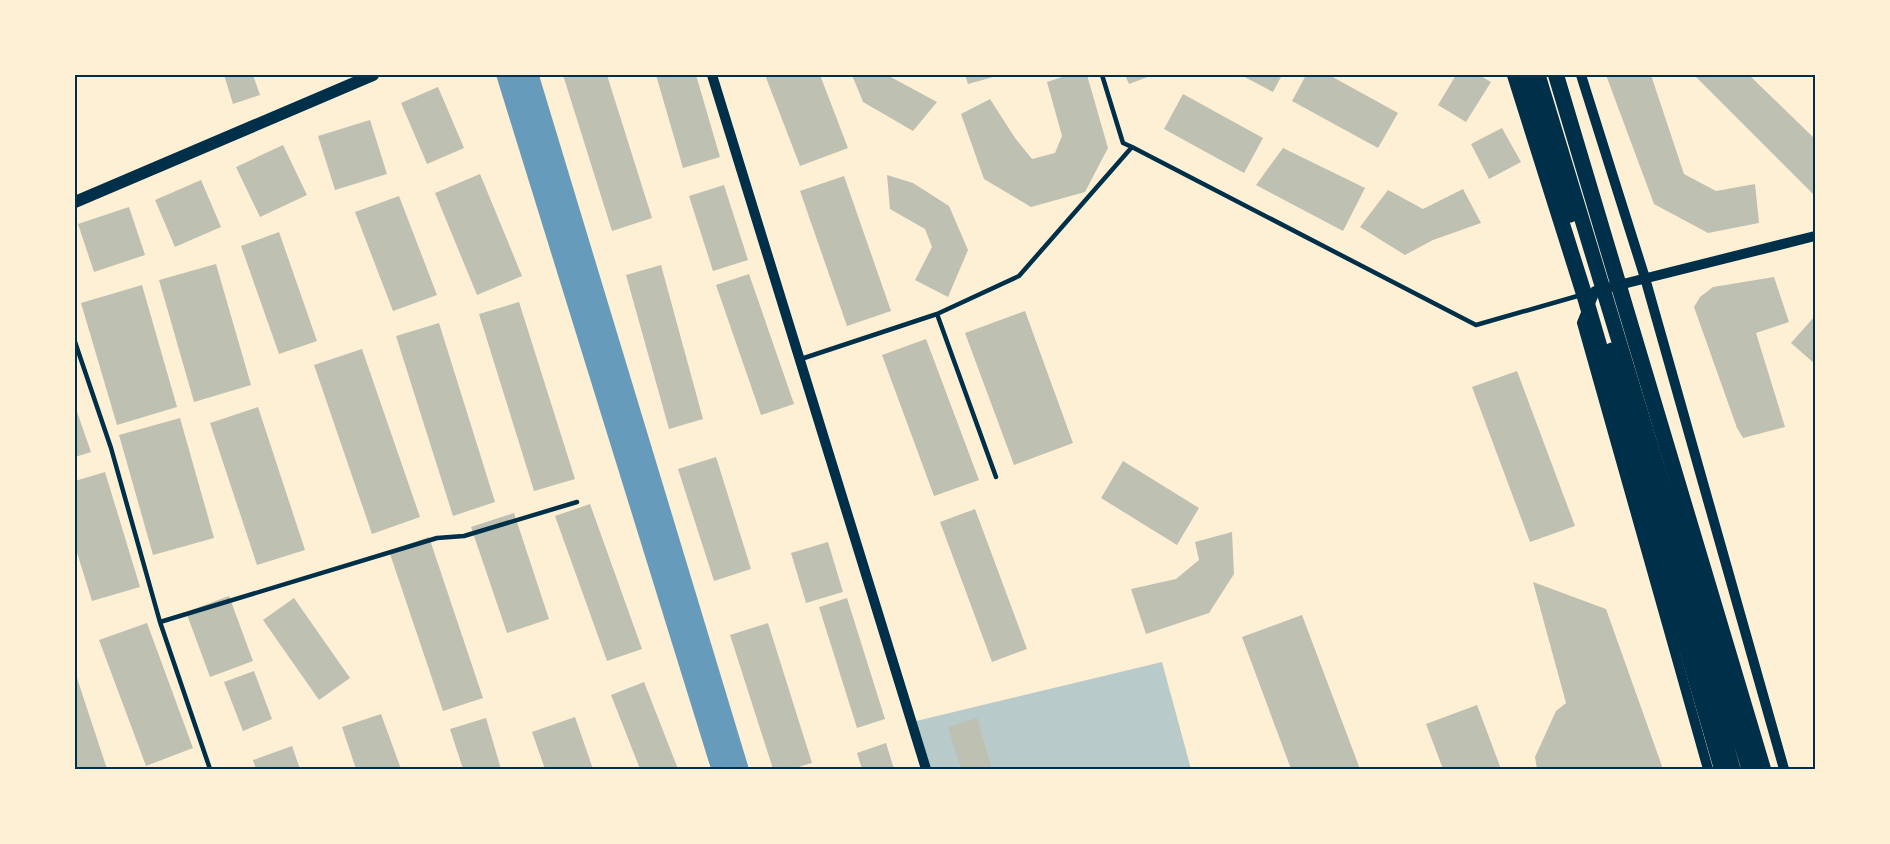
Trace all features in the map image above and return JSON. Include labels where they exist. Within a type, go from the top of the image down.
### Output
[{"type":"highway","points":[[1515,75],[1585,297],[1722,769]]},
{"type":"highway","points":[[1556,75],[1763,769]]},
{"type":"main road","points":[[75,202],[373,75]]},
{"type":"main road","points":[[1525,75],[1599,289],[1749,769]]},
{"type":"main road","points":[[1538,75],[1733,769]]},
{"type":"street","points":[[712,75],[926,769]]},
{"type":"street","points":[[1581,75],[1645,278],[1784,769]]},
{"type":"street","points":[[1708,769],[1582,324],[1599,289],[1815,236]]},
{"type":"lane","points":[[1102,75],[1124,143],[1476,325],[1599,289]]},
{"type":"lane","points":[[801,359],[937,314],[1019,276],[1132,147]]},
{"type":"lane","points":[[937,314],[996,477]]},
{"type":"lane","points":[[75,342],[111,448],[160,622],[210,769]]},
{"type":"lane","points":[[160,622],[437,538],[464,536],[577,502]]},
{"type":"shaded area","points":[[1162,662],[1191,769],[923,769],[908,723]]},
{"type":"water","points":[[496,75],[539,75],[749,769],[711,769]]},
{"type":"building","points":[[224,75],[253,75],[260,95],[233,104]]},
{"type":"building","points":[[563,75],[607,75],[652,218],[612,231]]},
{"type":"building","points":[[656,75],[696,75],[720,157],[683,168]]},
{"type":"building","points":[[765,75],[820,75],[848,148],[800,166]]},
{"type":"building","points":[[852,75],[887,75],[937,102],[913,131],[863,102]]},
{"type":"building","points":[[965,75],[997,75],[997,76],[968,84]]},
{"type":"building","points":[[1068,75],[1087,75],[1108,148],[1085,192],[1031,207],[984,179],[961,114],[990,99],[1015,138],[1032,159],[1055,153],[1062,136],[1047,82]]},
{"type":"building","points":[[1125,75],[1153,75],[1129,84]]},
{"type":"building","points":[[1241,75],[1282,75],[1273,92]]},
{"type":"building","points":[[1306,75],[1329,75],[1398,113],[1378,148],[1292,101]]},
{"type":"building","points":[[1456,75],[1479,75],[1491,82],[1466,122],[1438,105]]},
{"type":"building","points":[[1606,75],[1651,75],[1684,174],[1716,191],[1755,184],[1759,223],[1708,233],[1654,204]]},
{"type":"building","points":[[1694,75],[1749,75],[1815,139],[1815,196]]},
{"type":"building","points":[[438,87],[464,148],[427,164],[401,103]]},
{"type":"building","points":[[1183,94],[1263,138],[1244,173],[1164,129]]},
{"type":"building","points":[[370,120],[387,174],[335,190],[318,136]]},
{"type":"building","points":[[1502,128],[1521,162],[1489,179],[1471,144]]},
{"type":"building","points":[[283,145],[307,195],[260,217],[236,167]]},
{"type":"building","points":[[1283,148],[1365,188],[1343,231],[1256,185]]},
{"type":"building","points":[[480,174],[522,276],[477,295],[435,193]]},
{"type":"building","points":[[887,175],[913,183],[949,206],[968,250],[948,297],[915,280],[932,247],[925,229],[890,209]]},
{"type":"building","points":[[844,176],[891,311],[847,326],[800,191]]},
{"type":"building","points":[[201,180],[221,227],[175,247],[155,200]]},
{"type":"building","points":[[724,185],[748,260],[713,271],[689,196]]},
{"type":"building","points":[[1463,189],[1481,223],[1433,240],[1405,255],[1360,227],[1388,190],[1423,209]]},
{"type":"building","points":[[399,196],[437,295],[393,311],[355,212]]},
{"type":"building","points":[[129,207],[145,255],[94,272],[78,224]]},
{"type":"building","points":[[279,232],[317,341],[279,354],[241,246]]},
{"type":"building","points":[[216,264],[251,385],[194,402],[159,280]]},
{"type":"building","points":[[661,265],[703,419],[669,429],[626,275]]},
{"type":"building","points":[[749,274],[794,404],[761,415],[716,285]]},
{"type":"building","points":[[1774,277],[1789,322],[1756,333],[1785,427],[1743,438],[1737,428],[1694,307],[1700,297],[1713,287]]},
{"type":"building","points":[[142,285],[177,407],[117,425],[81,303]]},
{"type":"building","points":[[519,302],[575,479],[534,491],[479,314]]},
{"type":"building","points":[[1025,311],[1073,443],[1014,465],[965,333]]},
{"type":"building","points":[[1815,316],[1815,364],[1791,343]]},
{"type":"building","points":[[439,323],[495,502],[453,516],[396,336]]},
{"type":"building","points":[[926,339],[979,480],[934,496],[882,355]]},
{"type":"building","points":[[362,349],[420,517],[372,534],[314,365]]},
{"type":"building","points":[[1517,371],[1575,526],[1530,542],[1472,387]]},
{"type":"building","points":[[75,406],[91,452],[75,457]]},
{"type":"building","points":[[258,407],[305,550],[257,565],[210,423]]},
{"type":"building","points":[[180,418],[214,538],[153,555],[119,435]]},
{"type":"building","points":[[716,457],[751,569],[714,581],[678,469]]},
{"type":"building","points":[[1123,461],[1199,508],[1177,545],[1101,498]]},
{"type":"building","points":[[105,472],[140,587],[92,601],[75,546],[75,481]]},
{"type":"building","points":[[590,504],[642,649],[607,661],[555,516]]},
{"type":"building","points":[[975,509],[1027,649],[992,662],[940,522]]},
{"type":"building","points":[[514,513],[549,619],[507,633],[471,527]]},
{"type":"building","points":[[1232,532],[1234,574],[1209,613],[1146,634],[1131,589],[1176,579],[1199,560],[1195,542]]},
{"type":"building","points":[[429,537],[483,698],[443,711],[389,551]]},
{"type":"building","points":[[828,542],[843,592],[806,603],[791,553]]},
{"type":"building","points":[[1533,582],[1606,609],[1663,769],[1537,769],[1535,757],[1556,711],[1566,703]]},
{"type":"building","points":[[229,596],[253,661],[210,677],[186,612]]},
{"type":"building","points":[[294,598],[350,678],[319,700],[263,620]]},
{"type":"building","points":[[847,598],[885,719],[857,728],[819,607]]},
{"type":"building","points":[[1302,615],[1360,769],[1291,769],[1242,637]]},
{"type":"building","points":[[147,623],[193,748],[146,766],[99,640]]},
{"type":"building","points":[[768,623],[812,763],[792,769],[773,769],[730,635]]},
{"type":"building","points":[[254,671],[272,719],[243,731],[224,682]]},
{"type":"building","points":[[75,672],[107,769],[75,769]]},
{"type":"building","points":[[644,682],[678,769],[640,769],[611,695]]},
{"type":"building","points":[[1477,705],[1501,769],[1443,769],[1426,724]]},
{"type":"building","points":[[381,714],[401,769],[356,769],[342,727]]},
{"type":"building","points":[[575,717],[593,769],[545,769],[532,732]]},
{"type":"building","points":[[486,718],[501,769],[463,769],[450,729]]},
{"type":"building","points":[[977,718],[992,769],[961,769],[948,727]]},
{"type":"building","points":[[886,743],[894,769],[862,769],[857,753]]},
{"type":"building","points":[[292,746],[300,769],[256,769],[253,760]]}]
